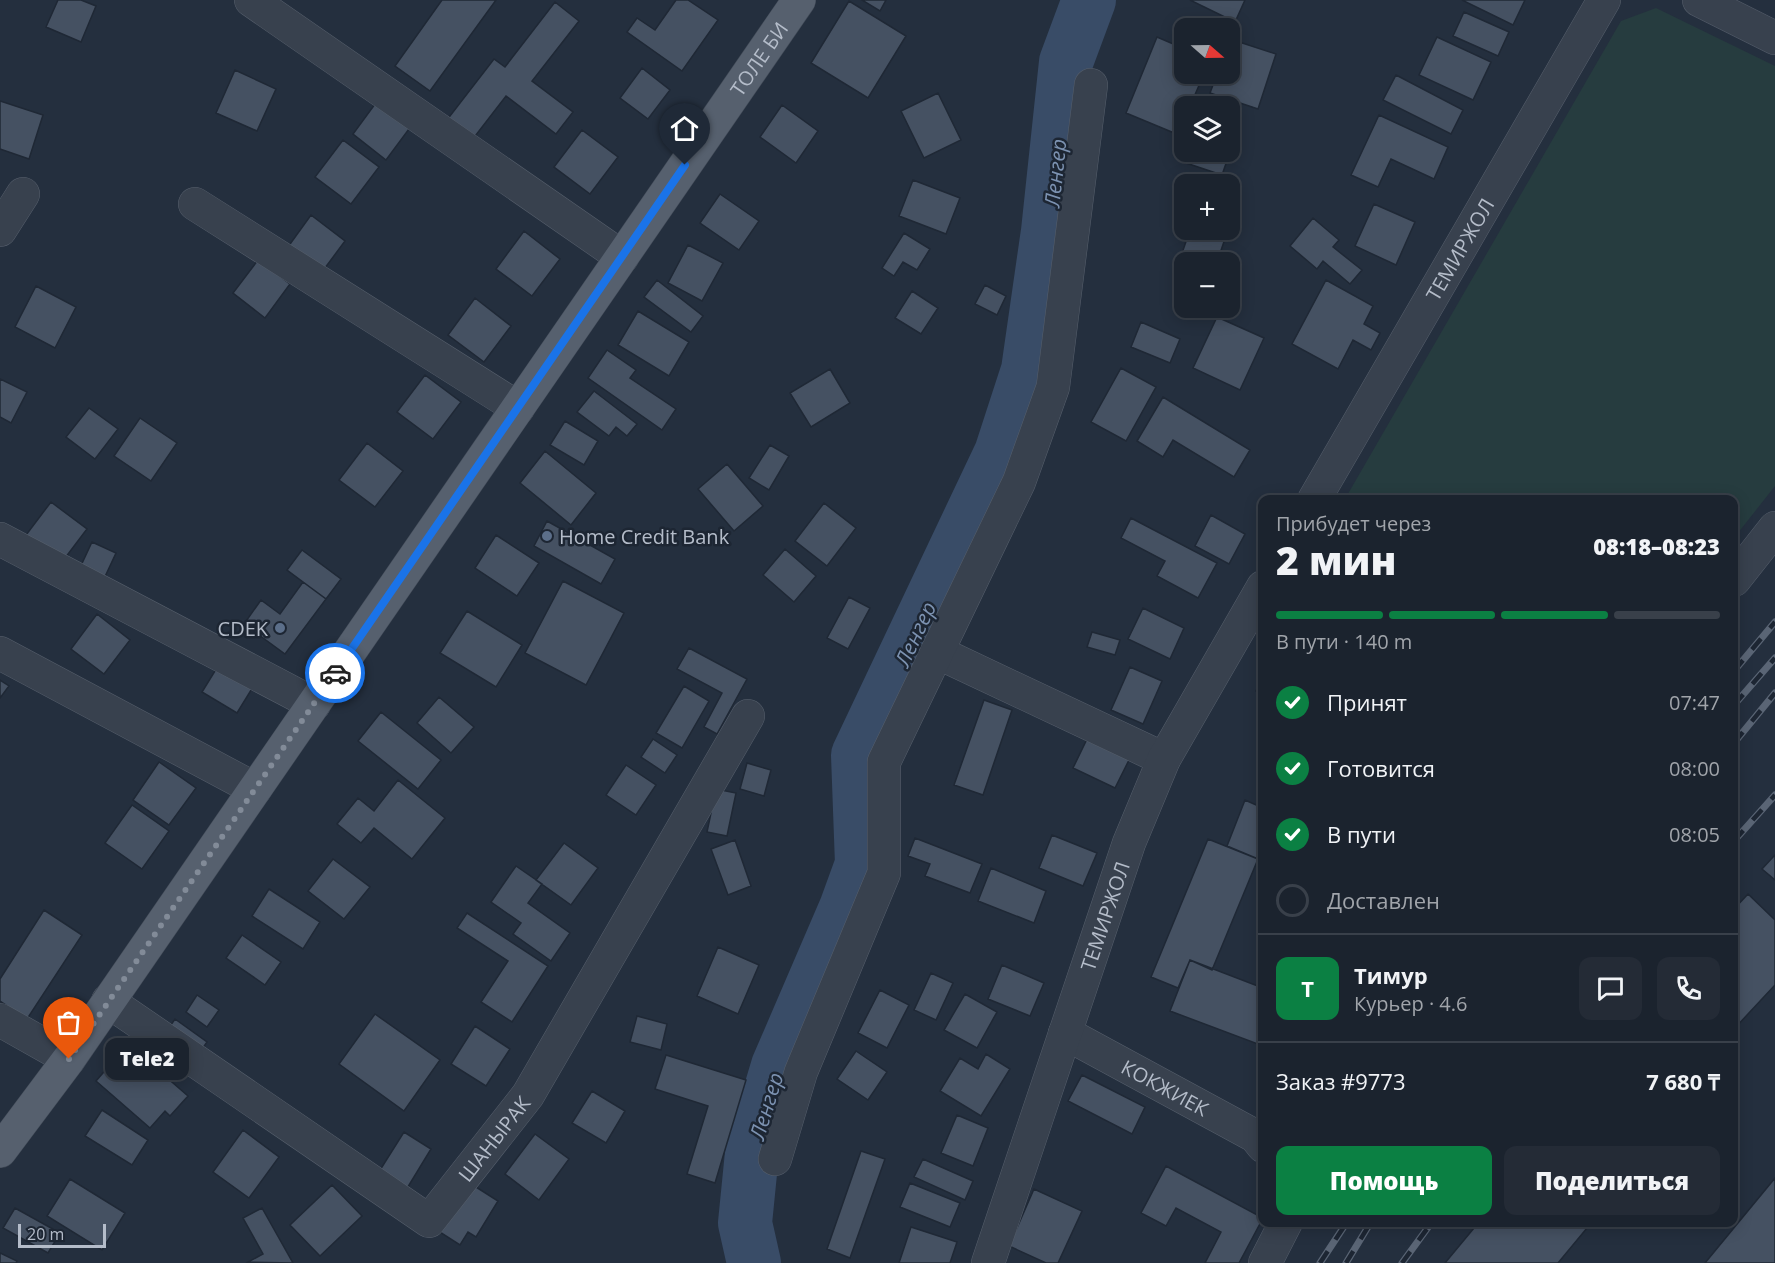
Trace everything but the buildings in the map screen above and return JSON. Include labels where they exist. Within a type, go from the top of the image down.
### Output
[{"type":"main road","name":"ТОЛЕ БИ","points":[[0,1151],[69,1059],[799,0]]},
{"type":"street","points":[[250,0],[622,257]]},
{"type":"street","name":"ТЕМИРЖОЛ","points":[[1317,495],[1604,0]]},
{"type":"street","points":[[1699,0],[1775,38]]},
{"type":"street","points":[[775,1160],[801,1072],[884,873],[884,762],[1019,482],[1053,387],[1091,85]]},
{"type":"street","points":[[0,230],[22,194]]},
{"type":"street","points":[[195,204],[518,408]]},
{"type":"street","points":[[1738,575],[1775,528]]},
{"type":"street","points":[[0,539],[314,704]]},
{"type":"street","name":"ТЕМИРЖОЛ","points":[[988,1263],[1129,843],[1164,759],[1258,596]]},
{"type":"street","points":[[938,652],[1164,759]]},
{"type":"street","points":[[0,653],[255,789]]},
{"type":"street","name":"ШАНЫРАК","points":[[108,1001],[429,1221],[528,1095],[748,716]]},
{"type":"street","points":[[0,1020],[69,1059]]},
{"type":"street","name":"КОКЖИЕК","points":[[1065,1033],[1255,1136],[1258,1140]]},
{"type":"street","points":[[1265,1263],[1283,1227]]},
{"type":"green space","points":[[1656,8],[1775,66],[1775,486],[1738,533],[1738,495],[1347,495],[1621,21]]},
{"type":"waterway","name":"Ленгер","points":[[754,1263],[745,1223],[752,1153],[778,1066],[846,908],[862,864],[858,755],[1001,453],[1028,370],[1048,231],[1066,62],[1089,0]]},
{"type":"railway","points":[[1738,666],[1775,622]]},
{"type":"railway","points":[[1738,700],[1775,658]]},
{"type":"railway","points":[[1738,738],[1775,693]]},
{"type":"railway","points":[[1738,837],[1775,795]]},
{"type":"railway","points":[[1320,1263],[1344,1227]]},
{"type":"railway","points":[[1346,1263],[1368,1227]]},
{"type":"railway","points":[[1402,1263],[1428,1227]]},
{"type":"way so far","points":[[69,1059],[335,673]]},
{"type":"place","name":"Home Credit Bank","points":[[547,536]]},
{"type":"place","name":"CDEK","points":[[280,628]]},
{"type":"place","name":"Tele2","points":[[69,1059]]},
{"type":"route","points":[[335,673],[685,165]]}]
